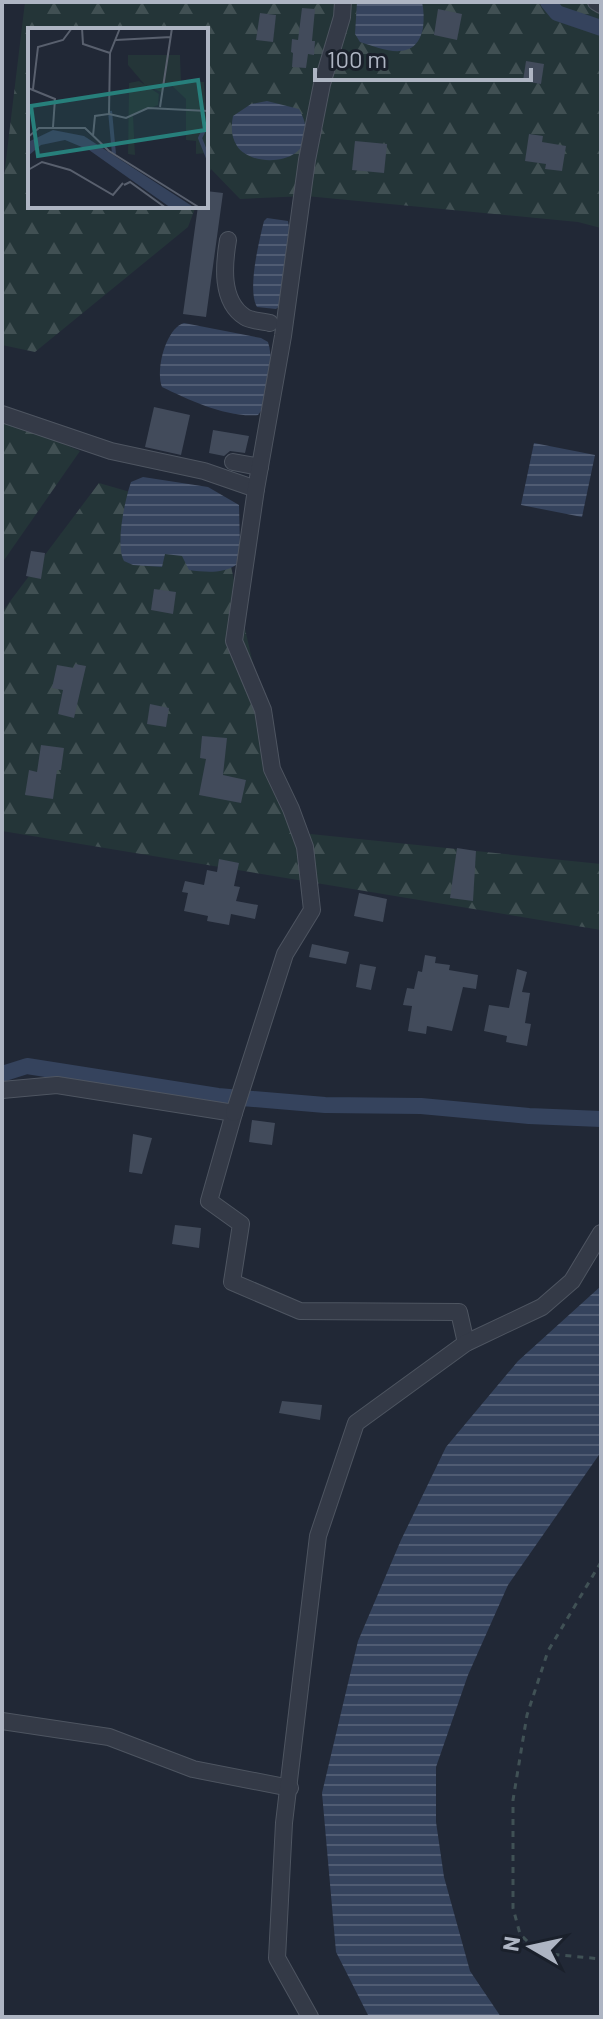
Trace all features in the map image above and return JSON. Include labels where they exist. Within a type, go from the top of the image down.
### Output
[{"type":"street","points":[[343,2],[342,17],[314,117],[283,336],[234,641],[263,710],[272,769],[305,847],[312,910],[285,954],[209,1201],[241,1224],[232,1282],[300,1311],[459,1312],[466,1343]]},
{"type":"street","points":[[596,2],[601,5]]},
{"type":"street","points":[[228,240],[223,267],[231,301],[245,318],[270,323]]},
{"type":"street","points":[[2,414],[111,451],[204,471],[256,489]]},
{"type":"street","points":[[233,462],[260,467]]},
{"type":"street","points":[[2,1090],[57,1085],[235,1110]]},
{"type":"street","points":[[310,2017],[277,1958],[284,1823],[318,1536],[356,1423],[466,1343],[542,1307],[572,1281],[601,1233]]},
{"type":"street","points":[[2,1721],[109,1737],[193,1769],[290,1788]]},
{"type":"path","points":[[601,1562],[548,1651],[527,1715],[513,1800],[513,1908],[520,1934],[531,1945],[550,1954],[601,1959]]},
{"type":"green space","points":[[25,2],[601,2],[601,228],[578,222],[306,196],[240,199],[211,169],[208,176],[208,28],[28,28],[28,208],[195,208],[188,227],[35,352],[2,345],[2,193]]},
{"type":"green space","points":[[2,418],[80,451],[2,563]]},
{"type":"green space","points":[[99,483],[220,518],[291,832],[601,864],[601,930],[2,831],[2,612]]},
{"type":"water","points":[[357,2],[422,2],[423,25],[419,39],[414,46],[398,51],[360,42],[355,34]]},
{"type":"water","points":[[267,101],[299,109],[306,127],[304,142],[297,152],[286,158],[258,159],[246,154],[234,139],[233,116],[251,104]]},
{"type":"water","points":[[267,218],[288,221],[290,234],[280,306],[276,309],[257,307],[253,289],[257,253]]},
{"type":"water","points":[[184,323],[268,342],[270,380],[266,400],[258,415],[221,411],[162,387],[161,361],[167,341]]},
{"type":"water","points":[[534,443],[595,455],[582,517],[521,505]]},
{"type":"water","points":[[143,477],[208,487],[239,505],[240,547],[236,565],[219,571],[189,570],[182,556],[165,554],[162,567],[133,565],[124,561],[120,544],[126,500],[131,482]]},
{"type":"water","points":[[601,1286],[601,1452],[508,1585],[468,1675],[436,1767],[436,1822],[444,1877],[470,1971],[501,2017],[369,2017],[336,1952],[322,1793],[358,1641],[401,1540],[446,1447],[518,1361]]},
{"type":"building","points":[[302,8],[315,9],[314,55],[308,54],[306,68],[292,67],[291,52],[292,39],[298,40]]},
{"type":"building","points":[[438,9],[462,14],[457,40],[434,35]]},
{"type":"building","points":[[260,13],[276,15],[273,42],[256,40]]},
{"type":"building","points":[[526,61],[544,64],[541,84],[523,81]]},
{"type":"building","points":[[529,134],[543,136],[542,142],[566,146],[562,171],[545,169],[546,164],[525,161]]},
{"type":"building","points":[[355,141],[387,144],[384,173],[352,170]]},
{"type":"building","points":[[208,191],[223,193],[206,317],[183,314],[198,208],[208,208]]},
{"type":"building","points":[[154,407],[190,415],[181,455],[145,447]]},
{"type":"building","points":[[213,430],[249,436],[245,453],[230,451],[224,456],[209,453]]},
{"type":"building","points":[[31,551],[45,553],[41,579],[26,576]]},
{"type":"building","points":[[154,589],[176,592],[173,614],[151,610]]},
{"type":"building","points":[[75,664],[86,666],[74,718],[58,714],[63,690],[52,688],[57,665],[74,668]]},
{"type":"building","points":[[150,704],[169,708],[166,727],[147,724]]},
{"type":"building","points":[[202,736],[227,738],[223,775],[246,780],[241,803],[199,795],[206,759],[200,758]]},
{"type":"building","points":[[41,745],[64,748],[53,799],[25,795],[29,770],[37,772]]},
{"type":"building","points":[[457,848],[476,851],[473,901],[450,898]]},
{"type":"building","points":[[219,859],[239,863],[234,886],[240,887],[236,901],[258,905],[255,919],[231,914],[229,925],[207,921],[208,916],[184,911],[188,893],[182,892],[185,881],[204,885],[207,870],[217,872]]},
{"type":"building","points":[[359,893],[387,899],[383,922],[354,916]]},
{"type":"building","points":[[312,944],[349,952],[346,964],[309,957]]},
{"type":"building","points":[[425,955],[436,957],[435,963],[450,965],[449,970],[478,975],[476,989],[463,987],[452,1031],[427,1026],[426,1034],[408,1031],[412,1006],[403,1005],[407,988],[414,989],[418,971],[422,972]]},
{"type":"building","points":[[360,964],[376,967],[371,990],[356,987]]},
{"type":"building","points":[[517,969],[527,972],[522,992],[530,993],[525,1023],[531,1024],[527,1046],[506,1042],[507,1036],[484,1031],[489,1005],[509,1008]]},
{"type":"building","points":[[252,1120],[275,1123],[272,1145],[249,1142]]},
{"type":"building","points":[[133,1134],[152,1138],[142,1174],[129,1172]]},
{"type":"building","points":[[175,1225],[201,1228],[199,1248],[172,1244]]},
{"type":"building","points":[[282,1401],[322,1405],[320,1420],[279,1413]]},
{"type":"waterway","points":[[548,2],[557,13],[601,28]]},
{"type":"waterway","points":[[2,1074],[27,1066],[218,1096],[325,1105],[421,1106],[601,1119]]}]
